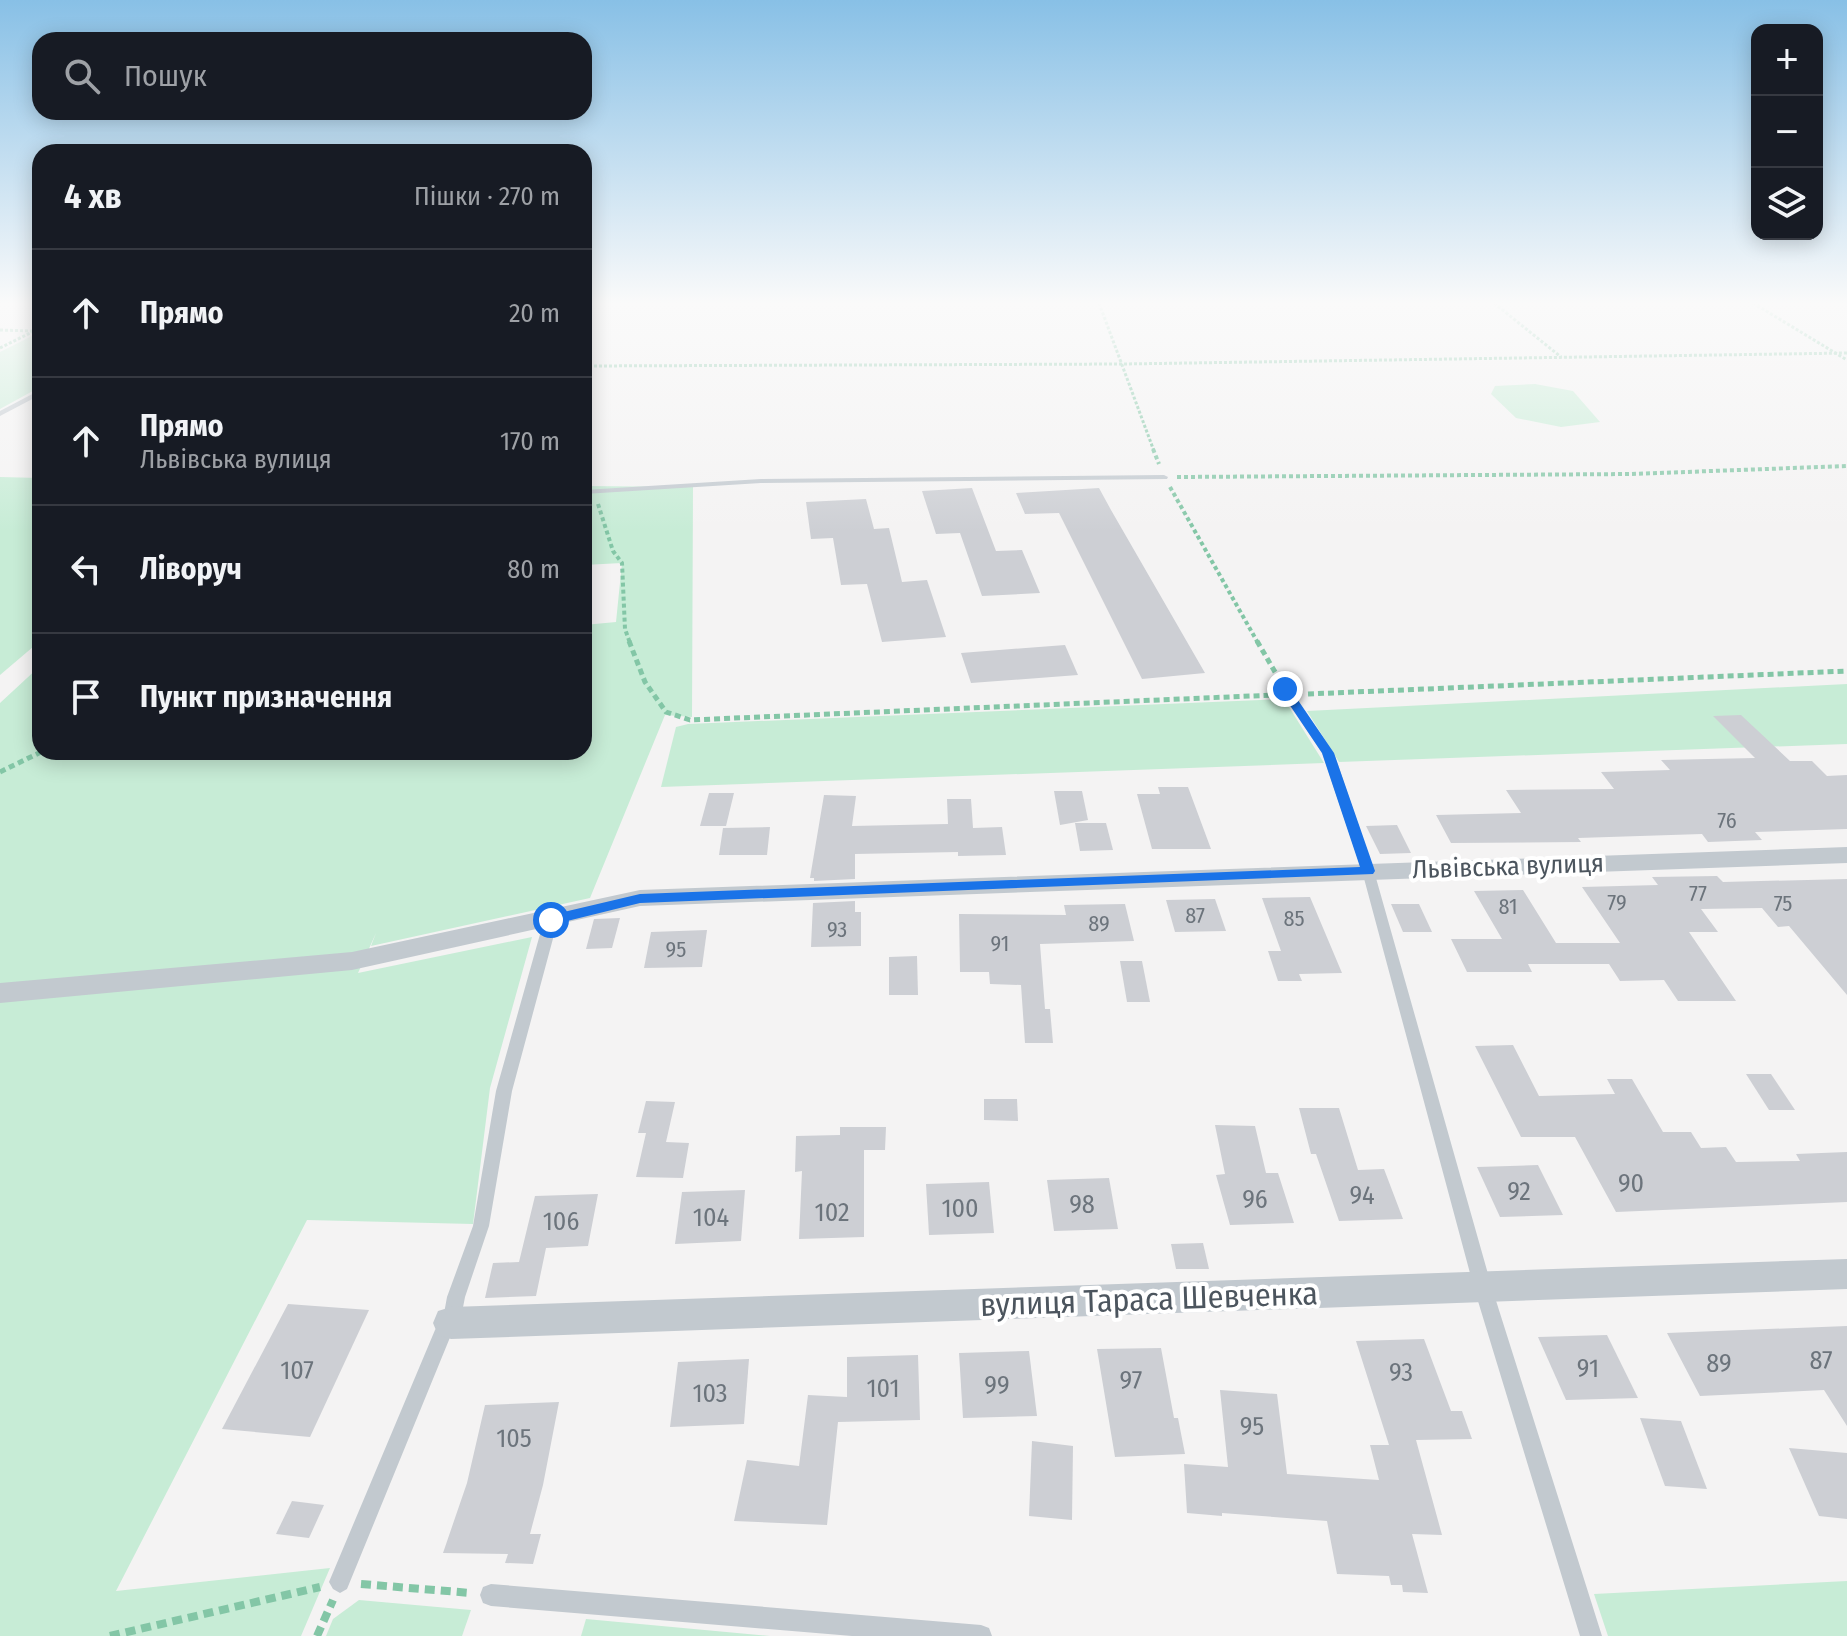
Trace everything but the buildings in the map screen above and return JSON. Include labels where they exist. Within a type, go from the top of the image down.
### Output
[{"type":"street","name":"Львівська вулиця","points":[[0,993],[352,961],[551,920],[640,898],[1847,855]]},
{"type":"street","name":"вулиця Тараса Шевченка","points":[[451,1323],[1847,1274]]},
{"type":"lane","points":[[0,414],[32,396]]},
{"type":"lane","points":[[592,492],[761,481],[1164,477]]},
{"type":"lane","points":[[1288,695],[1328,753],[1368,871],[1483,1288],[1591,1636]]},
{"type":"lane","points":[[340,1582],[444,1330],[451,1323],[456,1297],[481,1226],[504,1091],[551,920]]},
{"type":"lane","points":[[491,1595],[981,1636]]},
{"type":"path","points":[[1129,379],[1164,477],[1288,695]]},
{"type":"path","points":[[1164,477],[1631,474],[1847,466]]},
{"type":"path","points":[[592,499],[613,551],[622,563],[625,629],[645,682],[666,712],[690,720],[1847,671]]},
{"type":"path","points":[[0,772],[32,756]]},
{"type":"path","points":[[317,1636],[340,1582]]},
{"type":"path","points":[[110,1636],[340,1582],[491,1595]]},
{"type":"green space","points":[[0,379],[32,379],[32,391],[0,409]]},
{"type":"green space","points":[[1535,384],[1573,391],[1600,422],[1561,427],[1516,418],[1491,394],[1495,386]]},
{"type":"green space","points":[[0,477],[32,478],[32,648],[0,675]]},
{"type":"green space","points":[[592,486],[693,487],[692,717],[665,715],[590,898],[371,946],[376,933],[358,973],[532,937],[490,1088],[473,1224],[307,1220],[116,1591],[330,1568],[301,1636],[0,1636],[0,703],[32,673],[32,760],[592,760],[592,624],[616,622],[622,563],[592,565]]},
{"type":"green space","points":[[1847,684],[1847,744],[1339,762],[1307,711]]},
{"type":"green space","points":[[1284,699],[1324,763],[661,787],[676,727],[688,724]]},
{"type":"green space","points":[[1847,1581],[1847,1636],[1608,1636],[1594,1594]]},
{"type":"green space","points":[[359,1600],[471,1610],[462,1636],[326,1636],[333,1619]]},
{"type":"green space","points":[[586,1619],[770,1636],[581,1636]]},
{"type":"route","points":[[551,920],[640,898],[1368,871],[1328,753],[1285,689]]}]
